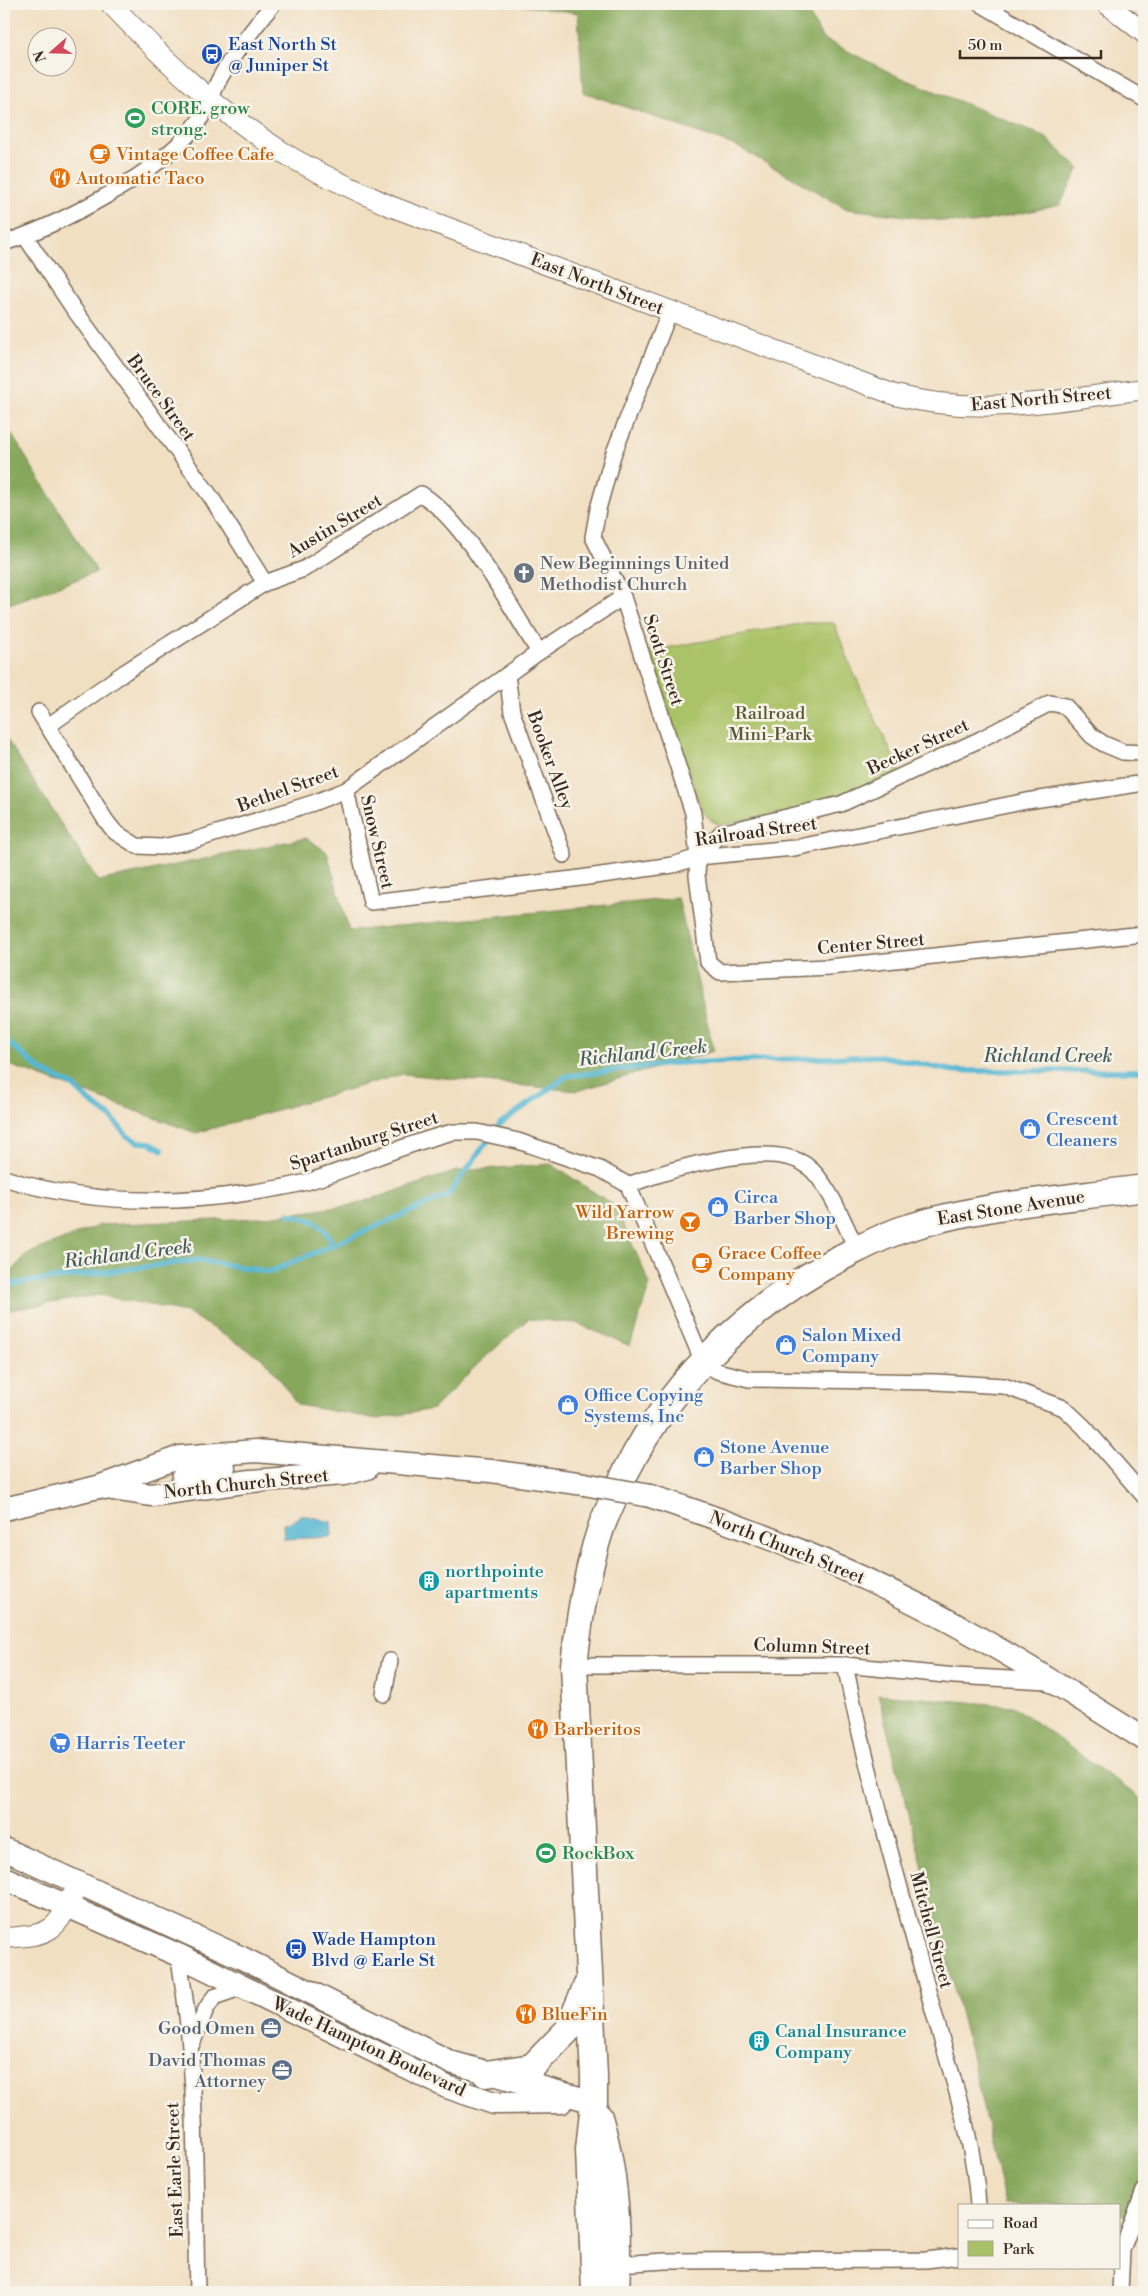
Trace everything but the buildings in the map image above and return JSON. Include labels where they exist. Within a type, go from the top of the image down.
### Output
[{"type":"highway","name":"East Stone Avenue","points":[[595,2292],[589,2150],[594,2102],[574,1664],[579,1619],[600,1529],[631,1459],[654,1421],[703,1362],[734,1331],[766,1304],[795,1284],[857,1250],[901,1230],[942,1217],[1144,1188]]},
{"type":"highway","points":[[486,2074],[532,2067],[568,2030],[589,1981]]},
{"type":"highway","name":"East Stone Avenue","points":[[594,2102],[606,2142],[617,2228],[616,2292]]},
{"type":"main road","name":"East North Street","points":[[111,4],[184,79],[285,153],[390,206],[670,311],[895,395],[928,404],[966,407],[1019,405],[1144,390]]},
{"type":"main road","points":[[1106,4],[1144,33]]},
{"type":"main road","name":"North Church Street","points":[[4,1509],[98,1487],[180,1457],[256,1451],[491,1471],[584,1484],[650,1496],[708,1515],[819,1558],[880,1586],[958,1626],[1144,1739]]},
{"type":"main road","points":[[182,1490],[184,1475],[199,1470],[251,1466],[314,1456]]},
{"type":"main road","name":"North Church Street","points":[[98,1487],[151,1495],[251,1481],[344,1474],[393,1462]]},
{"type":"main road","name":"Wade Hampton Boulevard","points":[[4,1849],[242,1958],[418,2048],[450,2062],[486,2074],[594,2102]]},
{"type":"main road","name":"Wade Hampton Boulevard","points":[[4,1878],[178,1955],[447,2087],[494,2103],[594,2102]]},
{"type":"main road","points":[[4,1938],[36,1936],[49,1930],[58,1922],[79,1882]]},
{"type":"street","points":[[4,243],[25,236],[86,207],[156,162],[184,140],[197,124],[233,56],[273,4]]},
{"type":"street","points":[[981,4],[1144,98]]},
{"type":"street","name":"Bruce Street","points":[[25,236],[73,308],[211,497],[265,583]]},
{"type":"street","name":"Scott Street","points":[[670,311],[613,455],[598,510],[593,537],[623,597],[693,813],[698,857]]},
{"type":"street","name":"Austin Street","points":[[48,726],[125,672],[265,583],[304,569],[421,494],[447,514],[476,554],[539,652]]},
{"type":"street","name":"Bethel Street","points":[[39,712],[115,832],[137,846],[161,848],[313,803],[346,790],[539,652],[623,597]]},
{"type":"street","name":"Booker Alley","points":[[507,675],[512,712],[564,855]]},
{"type":"street","name":"Becker Street","points":[[698,857],[720,833],[841,804],[981,739],[1050,703],[1065,706],[1092,736],[1104,744],[1123,752],[1144,753]]},
{"type":"street","name":"Railroad Street","points":[[371,902],[574,879],[672,865],[698,857],[794,848],[1027,801],[1144,783]]},
{"type":"street","name":"Snow Street","points":[[346,790],[371,902]]},
{"type":"street","name":"Center Street","points":[[698,857],[697,875],[708,962],[720,972],[830,967],[1144,934]]},
{"type":"street","name":"Spartanburg Street","points":[[4,1178],[55,1190],[100,1197],[175,1201],[212,1198],[278,1188],[309,1181],[436,1136],[453,1132],[477,1132],[518,1141],[600,1168],[628,1186]]},
{"type":"street","points":[[857,1250],[831,1196],[806,1166],[786,1156],[752,1156],[694,1165],[654,1176],[628,1186],[703,1362],[717,1371],[749,1379],[936,1382],[1004,1386],[1064,1408],[1144,1496]]},
{"type":"street","points":[[384,1694],[390,1660]]},
{"type":"street","name":"Column Street","points":[[574,1664],[845,1665],[955,1676],[1048,1681]]},
{"type":"street","name":"Mitchell Street","points":[[845,1665],[880,1812],[964,2113],[976,2171],[978,2204]]},
{"type":"street","name":"East Earle Street","points":[[178,1955],[186,2000],[190,2047],[197,2292]]},
{"type":"street","name":"East Earle Street","points":[[190,2047],[206,2009],[214,1997],[243,1987]]},
{"type":"street","points":[[1120,2292],[1122,2250],[1144,2191]]},
{"type":"street","points":[[617,2264],[665,2261],[926,2260],[958,2256]]},
{"type":"green space","points":[[510,4],[804,4],[822,38],[895,75],[1044,136],[1079,168],[1060,205],[970,224],[847,209],[736,146],[583,92],[578,13]]},
{"type":"green space","points":[[4,422],[97,572],[4,606]]},
{"type":"green space","name":"Railroad Mini-Park","points":[[805,623],[834,623],[852,669],[901,773],[817,806],[721,825],[716,823],[706,815],[698,799],[649,651]]},
{"type":"green space","points":[[4,735],[98,881],[306,838],[327,852],[349,931],[678,898],[714,1051],[577,1091],[403,1074],[196,1133],[4,1063]]},
{"type":"green space","points":[[551,1164],[615,1206],[650,1284],[630,1346],[576,1323],[528,1319],[480,1362],[433,1409],[378,1419],[298,1405],[265,1360],[186,1312],[99,1295],[4,1311],[4,1279],[27,1254],[100,1225],[260,1218],[353,1205],[457,1171]]},
{"type":"green space","points":[[878,1694],[1013,1706],[1144,1801],[1144,2219],[1120,2215],[1120,2204],[1005,2204],[969,2046]]},
{"type":"water","points":[[301,1516],[331,1521],[332,1537],[284,1539],[283,1523],[292,1522]]},
{"type":"waterway","points":[[4,1039],[42,1071],[72,1085],[89,1101],[111,1117],[127,1136],[138,1142],[151,1143],[162,1150]]},
{"type":"waterway","name":"Richland Creek","points":[[4,1285],[199,1260],[270,1272],[448,1195],[500,1124],[567,1076],[678,1063],[881,1056],[954,1071],[1144,1071]]},
{"type":"waterway","points":[[289,1214],[311,1220],[321,1226],[333,1245]]},
{"type":"place","name":"East North St @ Juniper St","points":[[212,54]]},
{"type":"place","name":"CORE. grow strong.","points":[[135,118]]},
{"type":"place","name":"Vintage Coffee Cafe","points":[[100,154]]},
{"type":"place","name":"Automatic Taco","points":[[60,178]]},
{"type":"place","name":"New Beginnings United Methodist Church","points":[[524,573]]},
{"type":"place","name":"Crescent Cleaners","points":[[1030,1129]]},
{"type":"place","name":"Circa Barber Shop","points":[[718,1207]]},
{"type":"place","name":"Wild Yarrow Brewing","points":[[690,1222]]},
{"type":"place","name":"Grace Coffee Company","points":[[702,1263]]},
{"type":"place","name":"Salon Mixed Company","points":[[786,1345]]},
{"type":"place","name":"Office Copying Systems, Inc","points":[[568,1405]]},
{"type":"place","name":"Stone Avenue Barber Shop","points":[[704,1457]]},
{"type":"place","name":"northpointe apartments","points":[[429,1581]]},
{"type":"place","name":"Barberitos","points":[[538,1729]]},
{"type":"place","name":"Harris Teeter","points":[[60,1743]]},
{"type":"place","name":"RockBox","points":[[546,1853]]},
{"type":"place","name":"Wade Hampton Blvd @ Earle St","points":[[296,1949]]},
{"type":"place","name":"BlueFin","points":[[526,2014]]},
{"type":"place","name":"Good Omen","points":[[271,2028]]},
{"type":"place","name":"Canal Insurance Company","points":[[759,2041]]},
{"type":"place","name":"David Thomas Attorney","points":[[282,2070]]}]
